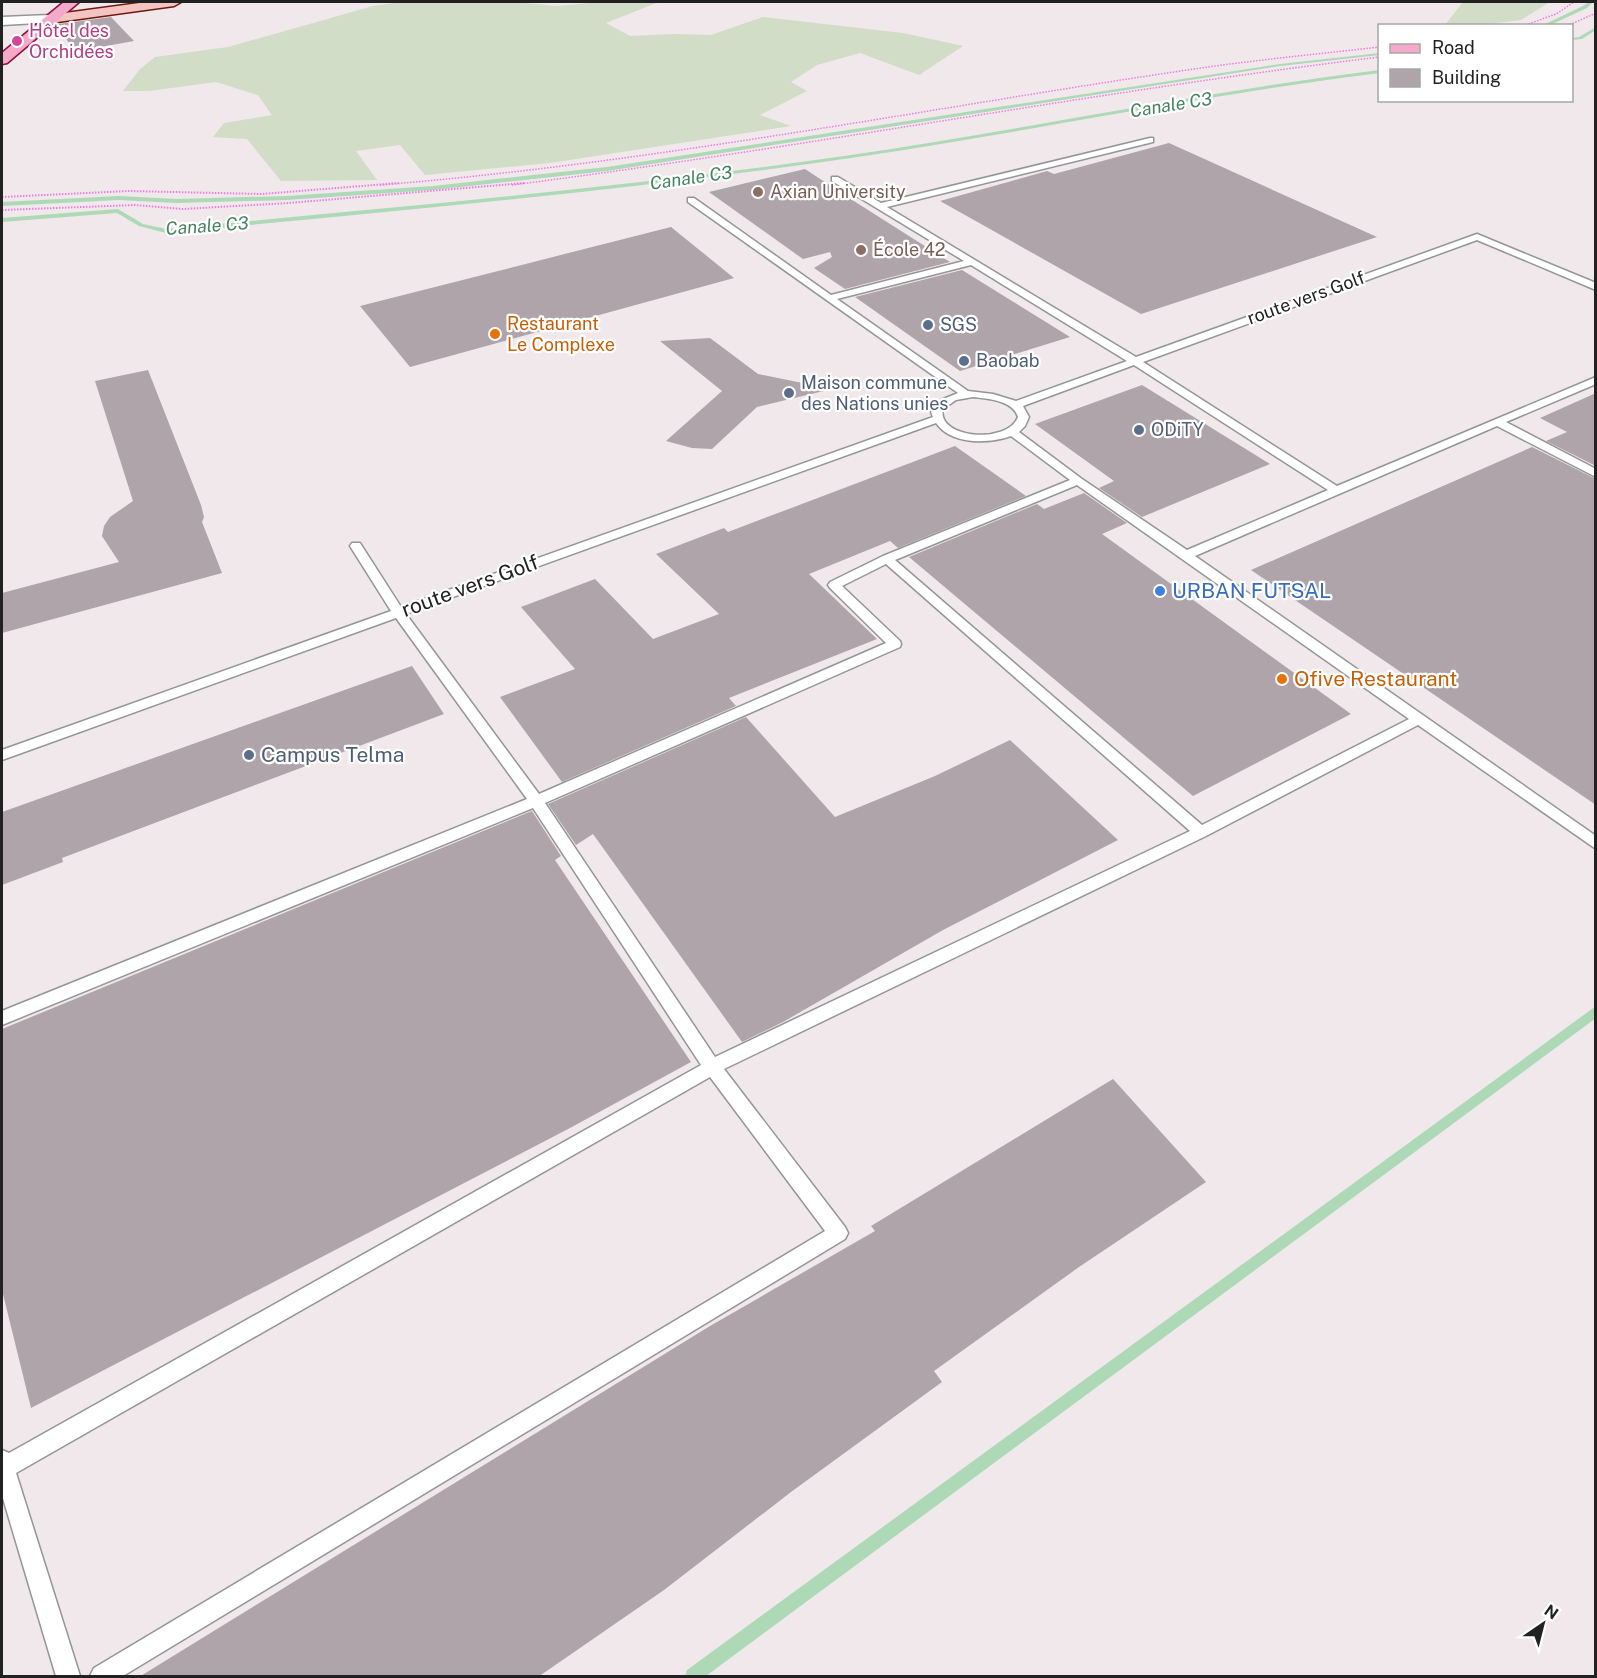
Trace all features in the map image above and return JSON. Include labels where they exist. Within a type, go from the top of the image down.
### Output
[{"type":"main road","points":[[2,60],[72,2]]},
{"type":"main road","points":[[50,20],[174,2]]},
{"type":"street","points":[[2,21],[50,20]]},
{"type":"lane","points":[[879,206],[1150,140]]},
{"type":"lane","points":[[835,179],[1135,360],[1337,490]]},
{"type":"lane","points":[[691,201],[966,394]]},
{"type":"lane","name":"route vers Golf","points":[[1014,405],[1477,237],[1596,287]]},
{"type":"lane","points":[[830,298],[972,262]]},
{"type":"lane","points":[[1186,555],[1596,380]]},
{"type":"lane","points":[[966,394],[990,395],[1014,405],[1021,412],[1023,419],[1012,432],[993,438],[964,436],[951,432],[938,419],[936,412],[940,405],[952,397],[966,394]]},
{"type":"lane","name":"route vers Golf","points":[[2,755],[938,419]]},
{"type":"lane","points":[[1497,422],[1596,474]]},
{"type":"lane","points":[[1012,432],[1078,481],[1596,844]]},
{"type":"lane","points":[[2,1018],[536,801],[895,644],[834,585],[887,559],[1078,481]]},
{"type":"lane","points":[[102,1677],[838,1233],[712,1066],[536,801],[398,612],[356,546]]},
{"type":"lane","points":[[887,559],[1201,832]]},
{"type":"lane","points":[[68,1677],[2,1466],[712,1066],[1201,832],[1417,720]]},
{"type":"path","points":[[1528,24],[1556,14],[1574,2]]},
{"type":"path","points":[[1571,24],[1596,13]]},
{"type":"path","points":[[2,197],[129,190],[196,194],[262,194],[439,180],[587,164],[819,130],[1195,69],[1378,47]]},
{"type":"path","points":[[2,210],[135,205],[183,208],[289,203],[510,185],[662,166],[1272,70],[1378,57]]},
{"type":"green space","points":[[401,2],[514,2],[557,6],[600,2],[659,2],[606,23],[630,36],[711,35],[763,17],[903,33],[963,46],[919,75],[860,53],[817,65],[791,82],[807,91],[760,115],[791,126],[550,163],[425,175],[400,145],[356,151],[377,180],[281,181],[247,139],[213,137],[224,123],[272,115],[258,95],[216,82],[149,91],[123,91],[140,69],[155,57],[228,47],[373,6]]},
{"type":"green space","points":[[1463,2],[1550,2],[1521,20],[1487,24],[1446,24]]},
{"type":"building","points":[[111,17],[134,41],[95,48],[92,44],[71,47],[58,24]]},
{"type":"building","points":[[1169,143],[1377,237],[1141,314],[940,201],[1047,171],[1054,174]]},
{"type":"building","points":[[805,169],[950,262],[845,289],[814,268],[832,257],[830,252],[803,259],[709,192]]},
{"type":"building","points":[[671,227],[734,278],[410,367],[360,306]]},
{"type":"building","points":[[962,270],[1070,337],[960,371],[855,297]]},
{"type":"building","name":"Maison commune des Nations unies","points":[[710,338],[758,374],[832,389],[757,407],[712,449],[692,448],[666,441],[722,391],[660,341]]},
{"type":"building","points":[[148,370],[201,505],[204,517],[202,522],[222,573],[2,633],[2,593],[119,562],[102,536],[104,526],[110,517],[133,501],[95,381]]},
{"type":"building","points":[[1142,385],[1270,464],[1142,517],[1099,488],[1114,481],[1035,424]]},
{"type":"building","points":[[1596,393],[1596,466],[1546,441],[1567,432],[1540,418]]},
{"type":"building","points":[[955,446],[1026,496],[898,548],[890,541],[809,574],[877,639],[729,698],[736,706],[562,782],[500,697],[575,669],[521,607],[595,579],[653,639],[719,614],[656,554],[724,528],[728,532]]},
{"type":"building","points":[[1532,447],[1596,479],[1596,805],[1251,570]]},
{"type":"building","points":[[1084,493],[1127,523],[1102,534],[1351,714],[1193,796],[909,557],[1037,504],[1044,509]]},
{"type":"building","name":"Campus Telma","points":[[412,666],[444,714],[62,858],[63,862],[2,885],[2,812]]},
{"type":"building","points":[[746,717],[835,817],[935,776],[1010,740],[1118,840],[943,930],[783,1022],[742,1042],[593,834],[576,845],[548,804]]},
{"type":"building","points":[[532,811],[561,856],[555,860],[691,1062],[570,1128],[31,1408],[2,1290],[2,1029]]},
{"type":"building","points":[[1113,1079],[1206,1182],[1079,1267],[934,1371],[942,1382],[791,1492],[664,1590],[538,1677],[139,1677],[710,1326],[875,1231],[871,1226]]},
{"type":"waterway","points":[[1547,24],[1591,2]]},
{"type":"waterway","name":"Canale C3","points":[[1573,39],[1580,38],[1596,28]]},
{"type":"waterway","points":[[2,204],[119,198],[176,201],[287,198],[433,188],[607,169],[1280,65],[1378,54]]},
{"type":"waterway","name":"Canale C3","points":[[2,220],[118,211],[141,225],[166,231],[629,186],[853,156],[1302,81],[1378,71]]},
{"type":"waterway","points":[[693,1676],[1596,1011]]},
{"type":"place","name":"Hôtel des Orchidées","points":[[17,41]]},
{"type":"place","name":"Axian University","points":[[758,192]]},
{"type":"place","name":"École 42","points":[[861,250]]},
{"type":"place","name":"SGS","points":[[928,325]]},
{"type":"place","name":"Restaurant Le Complexe","points":[[495,334]]},
{"type":"place","name":"Baobab","points":[[964,361]]},
{"type":"place","name":"Maison commune des Nations unies","points":[[789,393]]},
{"type":"place","name":"ODiTY","points":[[1139,430]]},
{"type":"place","name":"URBAN FUTSAL","points":[[1160,591]]},
{"type":"place","name":"Ofive Restaurant","points":[[1282,679]]},
{"type":"place","name":"Campus Telma","points":[[249,755]]}]
